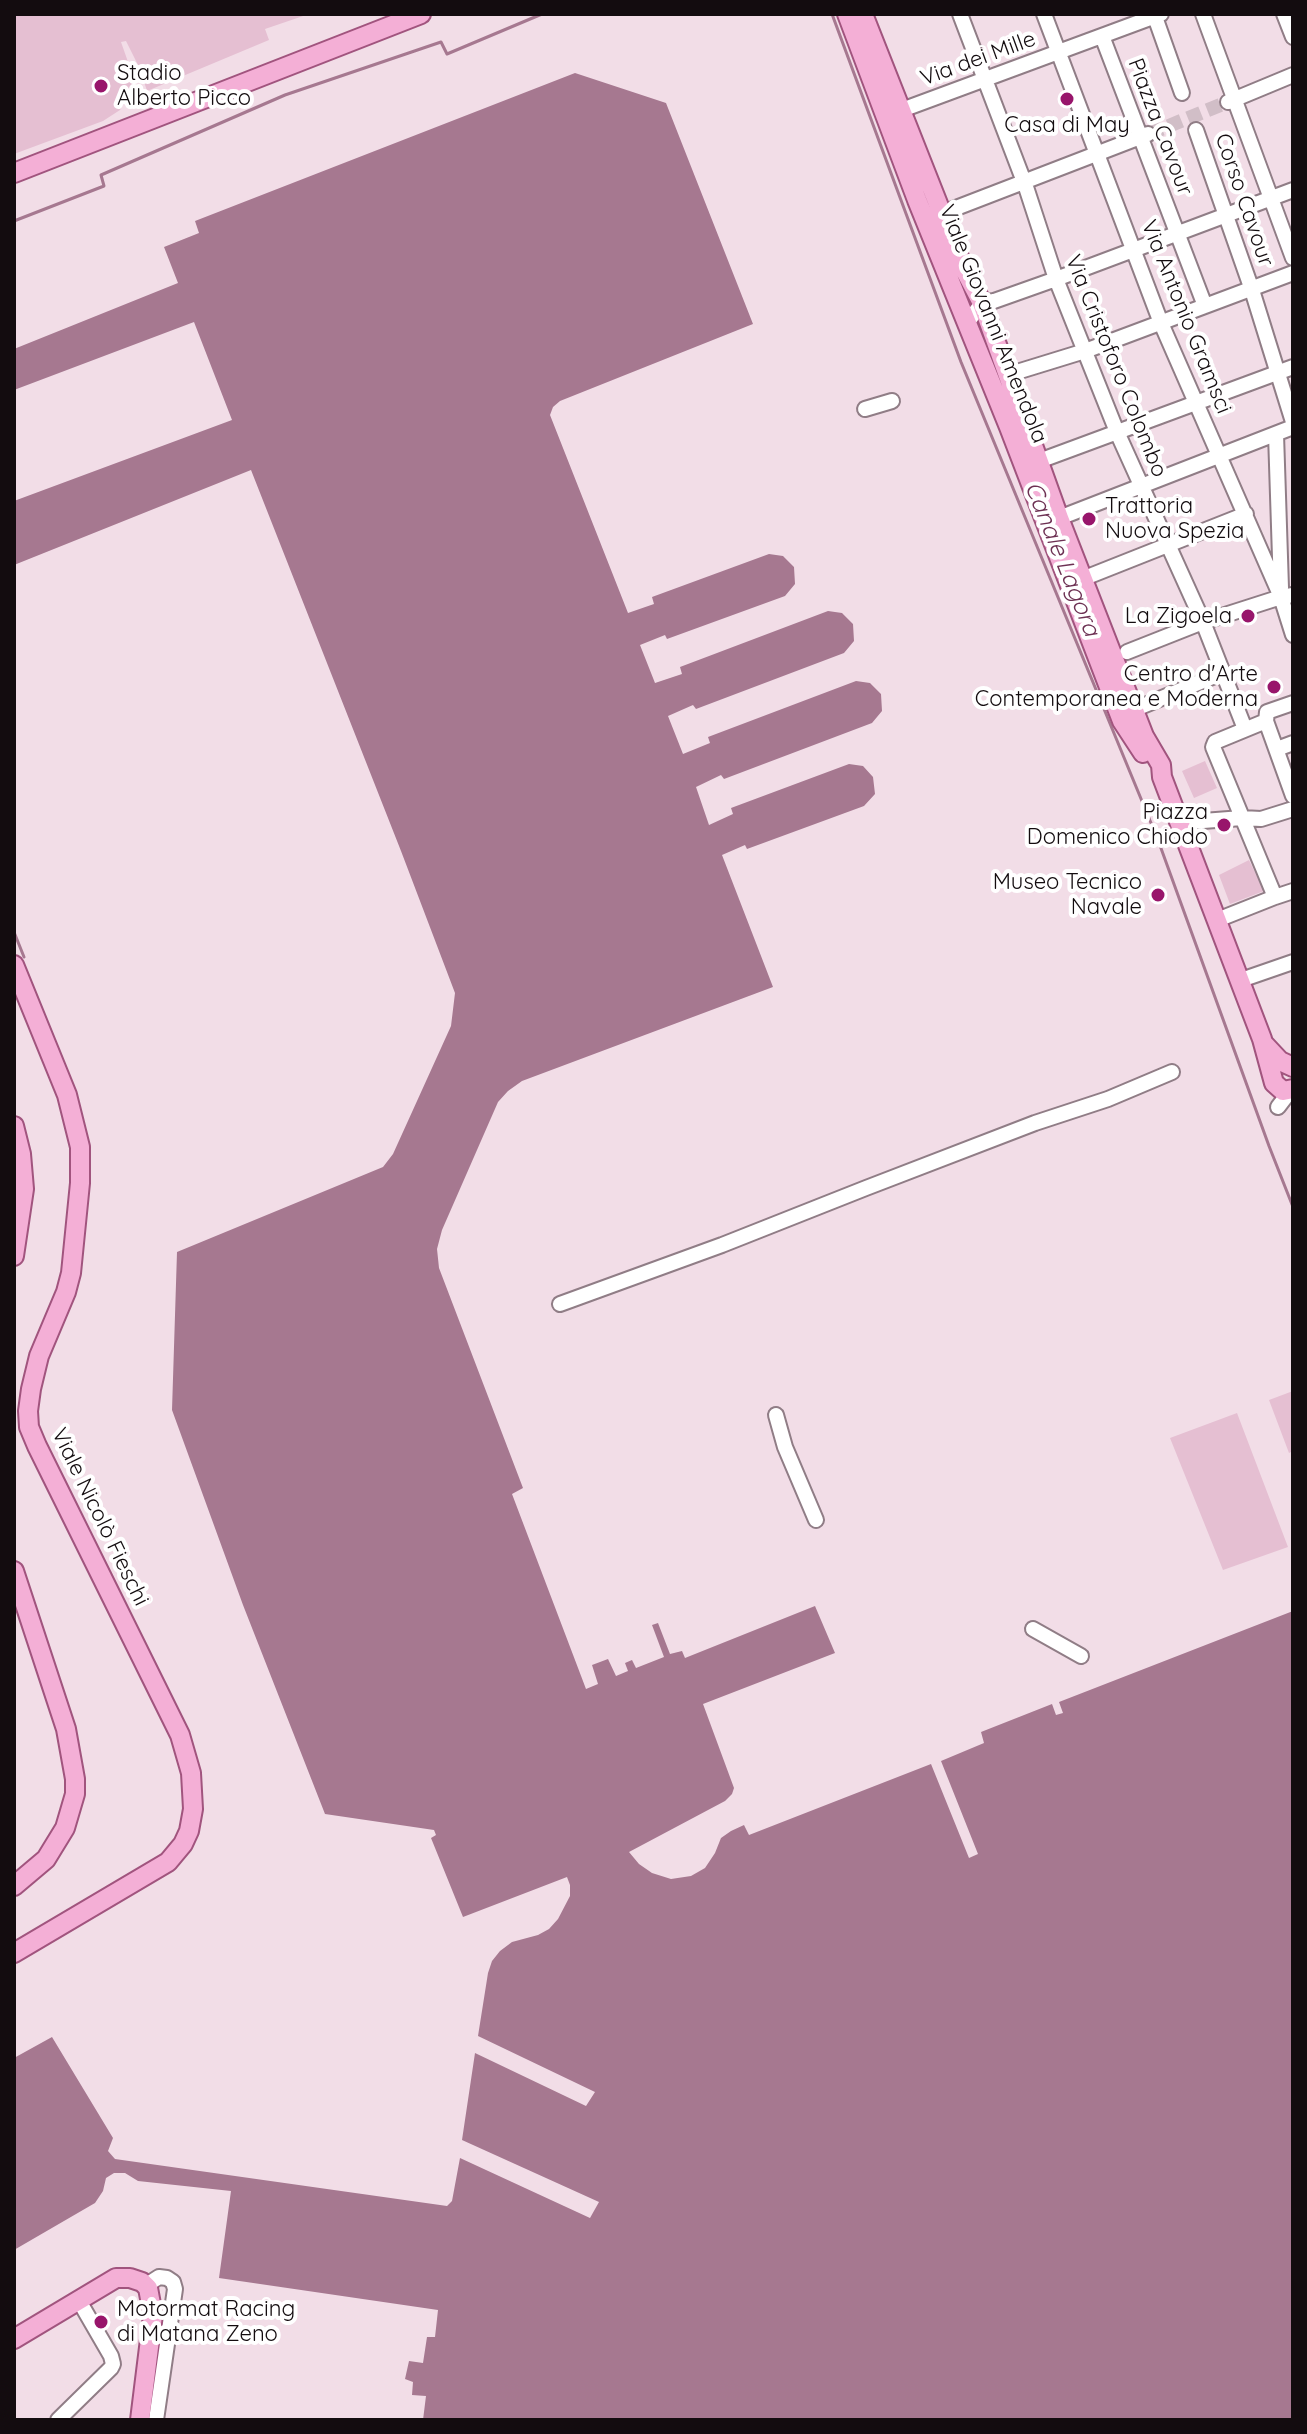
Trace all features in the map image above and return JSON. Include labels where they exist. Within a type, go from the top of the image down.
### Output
[{"type":"main road","points":[[14,173],[421,14]]},
{"type":"main road","name":"Viale Giovanni Amendola","points":[[847,14],[1122,721],[1162,777]]},
{"type":"main road","name":"Viale Giovanni Amendola","points":[[863,14],[963,267],[982,303],[1082,579],[1144,736],[1161,765],[1162,777],[1262,1039],[1285,1079]]},
{"type":"main road","name":"Viale Nicolò Fieschi","points":[[14,965],[67,1095],[80,1147],[80,1183],[71,1273],[39,1356],[31,1389],[29,1427],[180,1735],[191,1773],[193,1809],[183,1844],[168,1862],[14,1953]]},
{"type":"main road","points":[[14,1126],[21,1154],[24,1189],[14,1256]]},
{"type":"main road","points":[[14,1571],[66,1729],[73,1762],[75,1794],[65,1828],[46,1859],[14,1886]]},
{"type":"main road","points":[[14,2339],[116,2278],[130,2278],[145,2286],[151,2298],[153,2315],[140,2420]]},
{"type":"street","name":"Via Cristoforo Colombo","points":[[960,14],[1056,279],[1117,432],[1203,622],[1245,729]]},
{"type":"street","name":"Via Antonio Gramsci","points":[[1044,14],[1161,323],[1246,514],[1289,598],[1293,635]]},
{"type":"street","points":[[1203,14],[1231,100],[1293,258]]},
{"type":"street","points":[[1284,14],[1293,37]]},
{"type":"street","points":[[1157,18],[1182,93]]},
{"type":"street","name":"Via dei Mille","points":[[899,111],[1157,18]]},
{"type":"street","name":"Piazza Cavour","points":[[1102,36],[1145,135],[1205,306]]},
{"type":"street","points":[[1231,100],[1293,75]]},
{"type":"street","name":"Corso Cavour","points":[[1196,130],[1252,290],[1293,424]]},
{"type":"street","points":[[943,213],[1145,135]]},
{"type":"street","points":[[967,323],[982,303],[1056,279],[1293,190]]},
{"type":"street","points":[[1008,377],[1293,273]]},
{"type":"street","points":[[1039,461],[1293,367]]},
{"type":"street","points":[[865,409],[892,401]]},
{"type":"street","points":[[1059,518],[1276,434],[1293,424]]},
{"type":"street","points":[[1127,652],[1203,622],[1289,598],[1285,574],[1286,518],[1276,434]]},
{"type":"street","points":[[1082,579],[1246,514]]},
{"type":"street","points":[[1133,710],[1222,673]]},
{"type":"street","points":[[1293,703],[1267,712],[1266,721],[1293,796]]},
{"type":"street","points":[[1266,721],[1215,742],[1213,747],[1275,897]]},
{"type":"street","points":[[1277,749],[1293,743]]},
{"type":"street","points":[[1177,815],[1190,822],[1225,821],[1261,819],[1293,809]]},
{"type":"street","points":[[1187,841],[1225,821]]},
{"type":"street","points":[[1217,920],[1293,891]]},
{"type":"street","points":[[1241,980],[1293,962]]},
{"type":"street","points":[[560,1304],[722,1245],[1035,1123],[1108,1099],[1172,1072]]},
{"type":"street","points":[[776,1415],[785,1447],[816,1520]]},
{"type":"street","points":[[1033,1629],[1081,1656]]},
{"type":"street","points":[[145,2286],[159,2277],[173,2282],[175,2289],[156,2420]]},
{"type":"street","points":[[58,2420],[113,2364],[78,2299]]},
{"type":"shaded area","points":[[14,14],[309,14],[265,29],[269,40],[147,91],[126,41],[121,42],[134,79],[130,94],[120,110],[103,121],[14,154]]},
{"type":"shaded area","points":[[575,73],[666,103],[753,324],[560,401],[553,407],[550,415],[628,613],[654,604],[652,597],[769,554],[783,556],[794,567],[795,584],[785,596],[667,639],[665,635],[640,645],[655,683],[682,674],[680,667],[828,611],[842,613],[853,624],[854,641],[844,653],[696,709],[693,705],[668,716],[683,754],[710,743],[708,737],[856,681],[870,683],[881,694],[882,711],[872,723],[724,779],[721,775],[696,787],[709,825],[733,814],[731,808],[849,764],[863,766],[873,777],[875,794],[864,806],[747,849],[745,845],[722,855],[773,987],[522,1081],[508,1091],[498,1102],[442,1230],[437,1249],[439,1268],[523,1488],[512,1494],[586,1689],[598,1684],[592,1665],[608,1659],[616,1676],[628,1671],[625,1663],[632,1660],[636,1668],[664,1657],[652,1625],[658,1623],[670,1654],[682,1651],[685,1658],[815,1606],[835,1653],[703,1704],[734,1788],[725,1801],[629,1852],[652,1873],[671,1879],[691,1876],[705,1868],[721,1838],[731,1831],[744,1825],[749,1835],[931,1764],[969,1858],[978,1854],[941,1761],[984,1743],[981,1732],[1052,1704],[1056,1715],[1063,1713],[1059,1702],[1293,1611],[1293,2420],[423,2420],[426,2396],[412,2395],[413,2382],[405,2379],[409,2361],[423,2363],[427,2337],[435,2337],[438,2310],[219,2278],[231,2191],[138,2181],[125,2173],[114,2173],[106,2178],[103,2191],[95,2203],[14,2250],[14,2058],[52,2037],[113,2138],[108,2151],[115,2159],[447,2206],[452,2201],[460,2158],[590,2218],[599,2202],[462,2140],[475,2053],[586,2106],[595,2092],[478,2036],[492,1961],[512,1942],[538,1935],[558,1919],[570,1896],[567,1877],[463,1917],[431,1838],[436,1835],[434,1830],[325,1814],[243,1605],[172,1410],[177,1252],[383,1167],[393,1154],[451,1026],[455,993],[251,470],[14,565],[14,501],[232,420],[194,322],[14,390],[14,349],[178,283],[164,247],[199,233],[195,221]]},
{"type":"shaded area","points":[[1205,761],[1217,788],[1194,798],[1182,771]]},
{"type":"shaded area","points":[[1249,860],[1264,891],[1230,904],[1219,875]]},
{"type":"shaded area","points":[[1293,1391],[1293,1451],[1289,1453],[1269,1400]]},
{"type":"shaded area","points":[[1237,1413],[1288,1547],[1223,1570],[1170,1438]]},
{"type":"waterway","points":[[14,221],[104,186],[101,175],[285,95],[441,42],[447,54],[542,14]]},
{"type":"waterway","name":"Canale Lagora","points":[[832,14],[961,362],[1158,840],[1293,1207]]},
{"type":"waterway","points":[[14,932],[24,957]]},
{"type":"tunnel","points":[[1149,134],[1228,102]]},
{"type":"place","name":"Stadio Alberto Picco","points":[[101,86]]},
{"type":"place","name":"Casa di May","points":[[1067,99]]},
{"type":"place","name":"Trattoria Nuova Spezia","points":[[1089,519]]},
{"type":"place","name":"La Zigoela","points":[[1248,616]]},
{"type":"place","name":"Centro d'Arte Contemporanea e Moderna","points":[[1274,687]]},
{"type":"place","name":"Piazza Domenico Chiodo","points":[[1224,825]]},
{"type":"place","name":"Museo Tecnico Navale","points":[[1158,895]]},
{"type":"place","name":"Motormat Racing di Matana Zeno","points":[[101,2322]]}]
